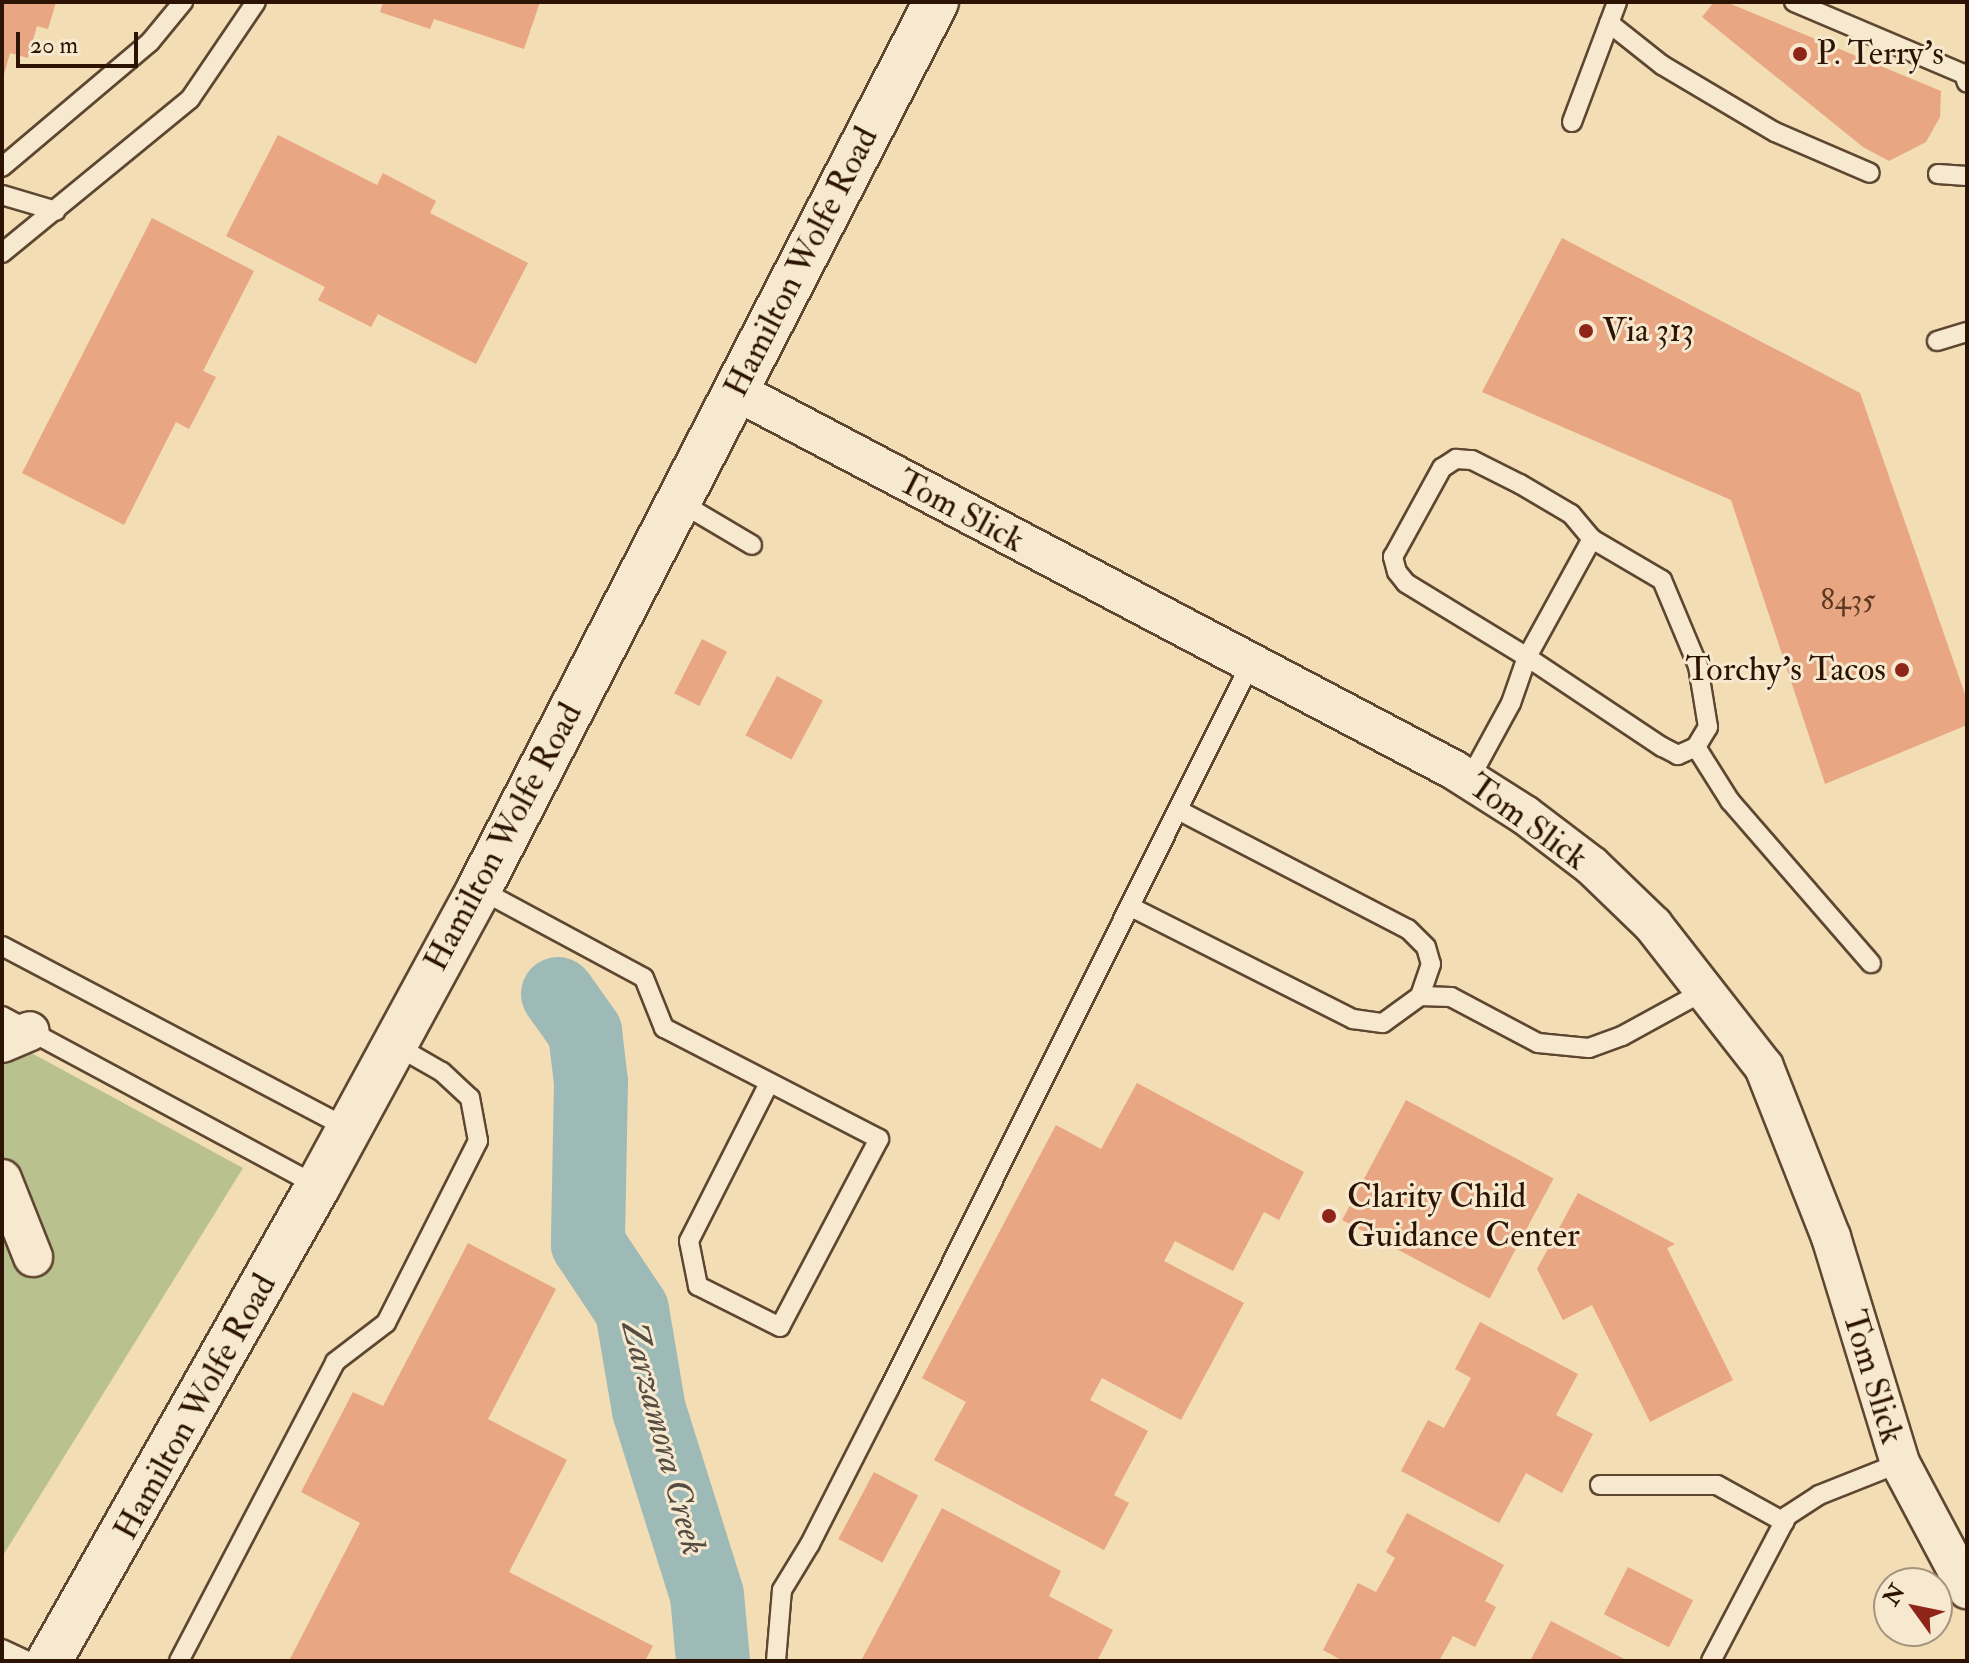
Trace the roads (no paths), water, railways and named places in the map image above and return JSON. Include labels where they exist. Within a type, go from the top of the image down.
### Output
[{"type":"street","name":"Hamilton Wolfe Road","points":[[49,1661],[318,1186],[479,889],[936,2]]},
{"type":"street","name":"Tom Slick","points":[[734,390],[1469,780],[1525,815],[1592,866],[1653,925],[1764,1067],[1793,1134],[1831,1237],[1900,1463],[1967,1589]]},
{"type":"street","points":[[2,1179],[33,1257]]},
{"type":"lane","points":[[2,167],[150,42],[183,2]]},
{"type":"lane","points":[[2,253],[190,99],[256,2]]},
{"type":"lane","points":[[1572,122],[1617,2]]},
{"type":"lane","points":[[1794,2],[1964,74],[1967,83]]},
{"type":"lane","points":[[1609,23],[1662,65],[1775,132],[1870,173]]},
{"type":"lane","points":[[1938,174],[1967,176]]},
{"type":"lane","points":[[2,195],[56,211]]},
{"type":"lane","points":[[1937,341],[1967,332]]},
{"type":"lane","points":[[1456,459],[1472,460],[1520,484],[1571,514],[1592,539],[1662,580],[1698,666],[1708,727],[1696,747],[1678,755],[1527,657],[1406,583],[1397,572],[1393,557],[1442,468],[1456,459]]},
{"type":"lane","points":[[677,500],[752,545]]},
{"type":"lane","points":[[1469,780],[1511,703],[1527,657],[1592,539]]},
{"type":"lane","points":[[776,1661],[782,1590],[825,1516],[1250,665]]},
{"type":"lane","points":[[1696,747],[1730,801],[1871,963]]},
{"type":"lane","points":[[1131,907],[1353,1019],[1383,1023],[1420,996],[1431,964],[1426,947],[1408,929],[1178,810]]},
{"type":"lane","points":[[479,889],[644,978],[664,1028],[879,1139],[780,1327],[698,1286],[689,1241],[769,1083]]},
{"type":"lane","points":[[2,946],[349,1129]]},
{"type":"lane","points":[[1420,996],[1451,997],[1538,1043],[1589,1048],[1622,1036],[1706,990]]},
{"type":"lane","points":[[11,1030],[318,1186]]},
{"type":"lane","points":[[179,1661],[335,1362],[386,1323],[478,1141],[470,1098],[442,1072],[394,1044]]},
{"type":"lane","points":[[1711,1661],[1787,1516],[1819,1495],[1900,1463]]},
{"type":"lane","points":[[1600,1485],[1717,1485],[1784,1522]]},
{"type":"lane","points":[[2,1649],[28,1661]]},
{"type":"waterway","name":"Zarzamora Creek","points":[[558,994],[585,1032],[591,1082],[588,1244],[632,1310],[649,1410],[707,1595],[713,1661]]},
{"type":"place","name":"P. Terry's","points":[[1800,54]]},
{"type":"place","name":"Via 313","points":[[1586,331]]},
{"type":"place","name":"Torchy’s Tacos","points":[[1902,670]]},
{"type":"place","name":"Clarity Child Guidance Center","points":[[1329,1216]]}]
